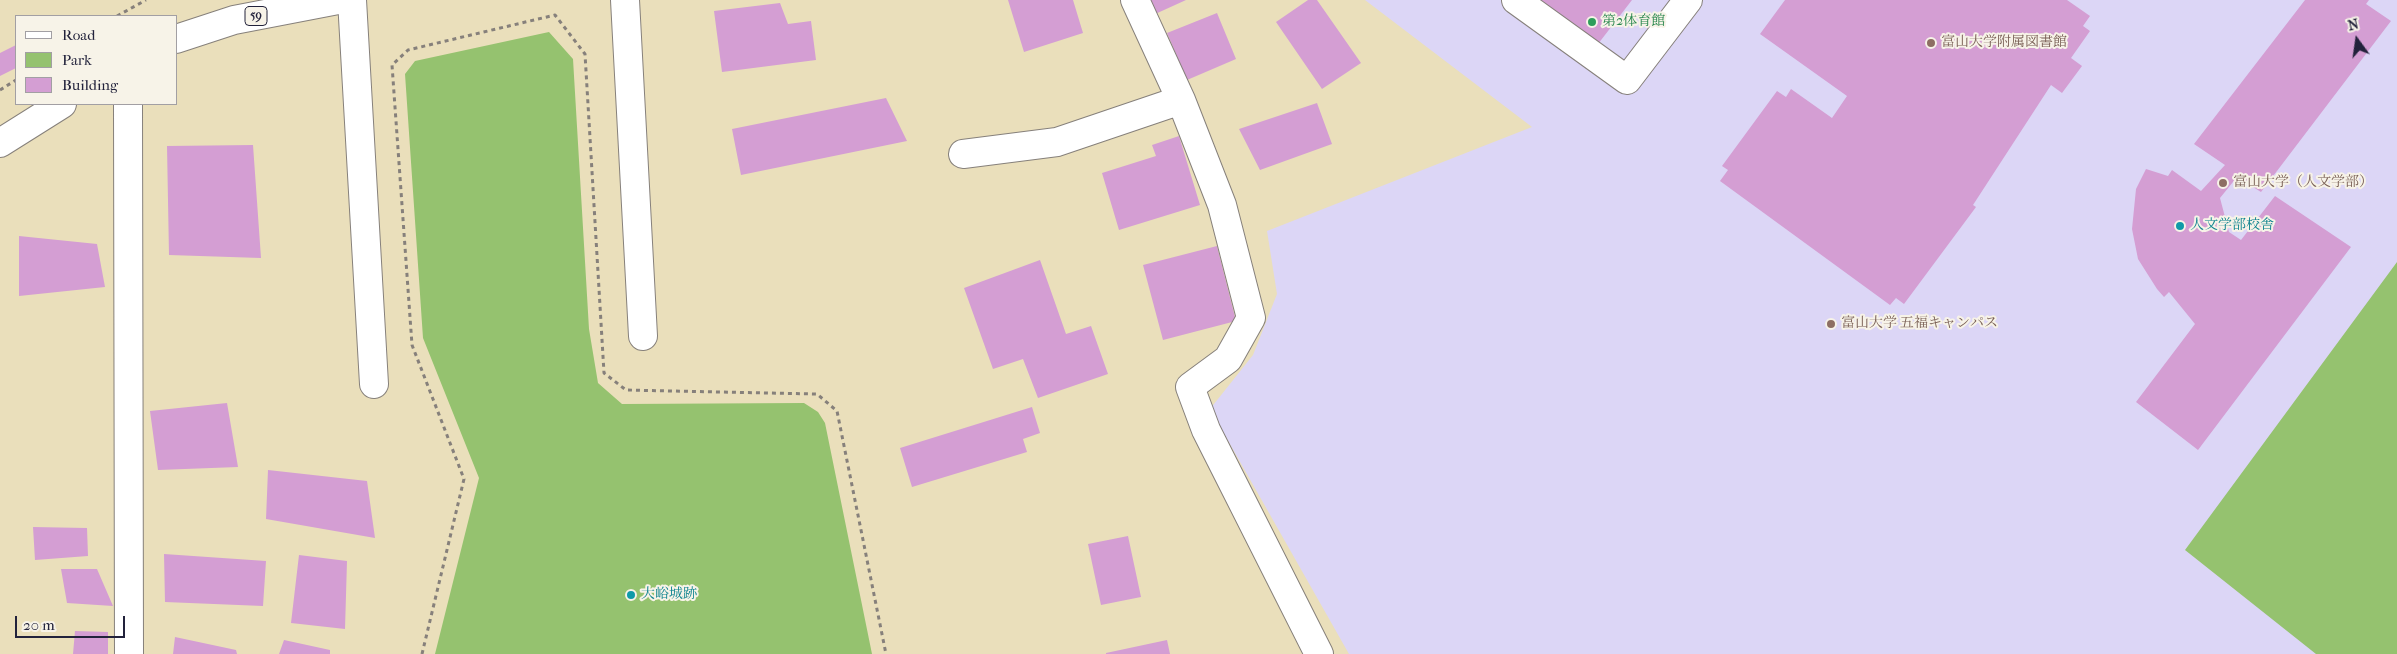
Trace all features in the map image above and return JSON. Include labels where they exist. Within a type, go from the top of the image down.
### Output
[{"type":"street","name":"59","points":[[178,38],[234,20],[338,0]]},
{"type":"street","points":[[352,0],[374,384]]},
{"type":"street","points":[[625,0],[644,336]]},
{"type":"street","points":[[1135,0],[1181,100],[1222,205],[1251,318],[1228,359],[1190,387],[1206,430],[1319,654]]},
{"type":"street","points":[[1516,0],[1627,80],[1688,0]]},
{"type":"street","points":[[963,154],[1056,142],[1181,100]]},
{"type":"street","points":[[0,143],[60,105]]},
{"type":"street","points":[[128,105],[128,654]]},
{"type":"path","points":[[119,15],[146,0]]},
{"type":"path","points":[[392,65],[412,345],[464,479],[422,654]]},
{"type":"path","points":[[0,90],[15,81]]},
{"type":"shaded area","name":"富山大学 五福キャンパス","points":[[1365,0],[2397,0],[2397,654],[1349,654],[1210,409],[1253,355],[1277,294],[1267,231],[1532,127]]},
{"type":"green space","points":[[549,32],[573,59],[589,329],[598,383],[622,404],[804,403],[818,412],[825,423],[872,654],[435,654],[479,478],[423,338],[405,74],[415,61]]},
{"type":"green space","points":[[2397,262],[2397,654],[2316,654],[2185,550]]},
{"type":"building","points":[[1008,0],[1073,0],[1083,33],[1024,52]]},
{"type":"building","points":[[1146,0],[1186,0],[1153,15]]},
{"type":"building","points":[[1308,0],[1317,0],[1361,63],[1322,89],[1276,22]]},
{"type":"building","name":"第2体育館","points":[[1540,0],[1632,0],[1598,44]]},
{"type":"building","points":[[1785,0],[2067,0],[2090,16],[2083,26],[2090,31],[2071,58],[2082,66],[2062,93],[2051,85],[1973,205],[1976,207],[1904,304],[1896,298],[1890,305],[1720,181],[1728,170],[1722,166],[1777,91],[1786,97],[1791,89],[1832,118],[1847,96],[1760,34]]},
{"type":"building","name":"人文学部校舎","points":[[2305,0],[2369,0],[2366,4],[2391,21],[2261,192],[2237,177],[2220,198],[2229,232],[2241,240],[2275,196],[2351,247],[2198,450],[2136,402],[2195,324],[2169,292],[2164,297],[2138,259],[2132,229],[2136,189],[2146,169],[2168,176],[2172,170],[2201,191],[2225,165],[2194,144]]},
{"type":"building","points":[[780,3],[788,24],[811,21],[816,60],[722,72],[714,11]]},
{"type":"building","points":[[1217,13],[1236,59],[1187,80],[1167,33]]},
{"type":"building","points":[[15,46],[15,68],[0,76],[0,53]]},
{"type":"building","points":[[886,98],[907,141],[741,175],[732,129]]},
{"type":"building","points":[[1317,103],[1332,144],[1260,170],[1239,129]]},
{"type":"building","points":[[1179,136],[1200,205],[1119,230],[1102,173],[1156,156],[1152,145]]},
{"type":"building","points":[[253,145],[261,258],[169,255],[167,146]]},
{"type":"building","points":[[19,236],[97,244],[105,287],[19,296]]},
{"type":"building","points":[[1217,246],[1236,321],[1163,340],[1143,265]]},
{"type":"building","points":[[1040,260],[1066,334],[1091,326],[1108,374],[1038,398],[1023,359],[993,369],[964,288]]},
{"type":"building","points":[[227,403],[238,467],[158,470],[150,411]]},
{"type":"building","points":[[1032,407],[1040,433],[1023,439],[1027,452],[912,487],[900,448]]},
{"type":"building","points":[[268,470],[367,481],[375,538],[266,519]]},
{"type":"building","points":[[33,527],[87,528],[88,556],[35,560]]},
{"type":"building","points":[[1128,536],[1141,597],[1101,605],[1088,544]]},
{"type":"building","points":[[164,554],[266,561],[263,606],[165,602]]},
{"type":"building","points":[[299,555],[347,561],[345,629],[291,623]]},
{"type":"building","points":[[61,569],[97,569],[113,606],[67,603]]},
{"type":"building","points":[[75,631],[108,632],[108,654],[73,654]]},
{"type":"building","points":[[175,637],[236,650],[237,654],[173,654]]},
{"type":"building","points":[[284,640],[330,650],[330,654],[279,654]]},
{"type":"building","points":[[1167,640],[1170,654],[1106,654],[1106,653]]},
{"type":"place","name":"第2体育館","points":[[1592,22]]},
{"type":"place","name":"富山大学附属図書館","points":[[1931,43]]},
{"type":"place","name":"富山大学（人文学部）","points":[[2223,183]]},
{"type":"place","name":"人文学部校舎","points":[[2180,226]]},
{"type":"place","name":"富山大学 五福キャンパス","points":[[1831,324]]},
{"type":"place","name":"大峪城跡","points":[[631,595]]}]
